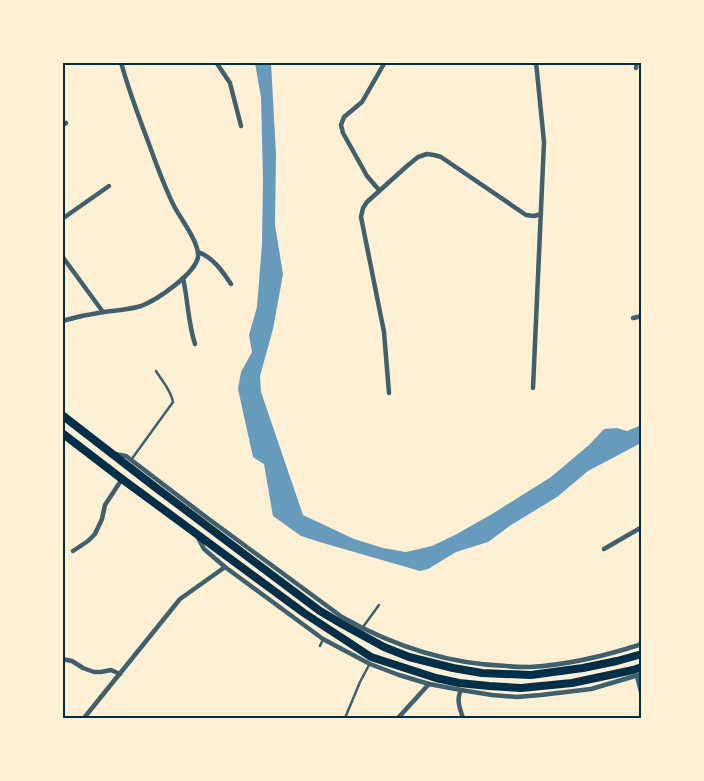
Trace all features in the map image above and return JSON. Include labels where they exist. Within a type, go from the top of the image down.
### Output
[{"type":"main road","points":[[62,415],[320,611],[384,647],[409,657],[453,668],[482,673],[530,675],[583,668],[642,654]]},
{"type":"main road","points":[[62,433],[304,613],[371,657],[436,678],[466,684],[521,688],[572,684],[642,667]]},
{"type":"street","points":[[62,321],[141,306],[158,298],[183,278],[195,265],[198,256],[191,234],[175,207],[160,175],[126,83],[121,62]]},
{"type":"street","points":[[216,62],[230,83],[241,126]]},
{"type":"street","points":[[379,190],[367,176],[343,133],[341,125],[344,117],[362,102],[385,62]]},
{"type":"street","points":[[533,388],[544,142],[536,62]]},
{"type":"street","points":[[389,393],[384,332],[361,217],[363,208],[373,196],[418,157],[434,155],[448,162],[526,215],[534,216],[541,214]]},
{"type":"street","points":[[62,219],[109,186]]},
{"type":"street","points":[[198,252],[209,258],[220,268],[231,284]]},
{"type":"street","points":[[62,256],[103,312]]},
{"type":"street","points":[[183,278],[190,328],[195,344]]},
{"type":"street","points":[[633,318],[642,316]]},
{"type":"street","points":[[114,453],[126,456],[287,578],[342,617],[398,644],[424,653],[483,665],[529,667],[573,662],[611,654],[642,644]]},
{"type":"street","points":[[73,551],[95,534],[102,520],[105,505],[122,479]]},
{"type":"street","points":[[604,549],[642,528]]},
{"type":"street","points":[[195,532],[204,548],[225,567],[323,639],[370,664],[399,675],[429,684],[461,690],[517,697],[592,688],[639,675],[642,696]]},
{"type":"street","points":[[84,718],[180,600],[225,567]]},
{"type":"street","points":[[62,658],[94,672],[111,670],[120,674]]},
{"type":"street","points":[[398,718],[429,684]]},
{"type":"street","points":[[461,690],[458,701],[463,718]]},
{"type":"lane","points":[[131,460],[172,402],[169,391],[156,371]]},
{"type":"lane","points":[[362,628],[379,605]]},
{"type":"lane","points":[[320,646],[323,639]]},
{"type":"lane","points":[[345,718],[360,682],[370,664]]},
{"type":"water","points":[[255,63],[271,63],[276,154],[275,225],[283,274],[273,329],[260,376],[261,392],[303,515],[354,539],[383,548],[406,552],[432,546],[492,514],[551,477],[589,445],[604,429],[617,428],[627,431],[639,426],[641,421],[641,443],[588,471],[557,497],[511,525],[488,542],[456,552],[428,569],[420,571],[301,536],[273,516],[264,464],[253,457],[238,389],[241,372],[252,352],[249,335],[257,307],[262,244],[261,97]]}]
